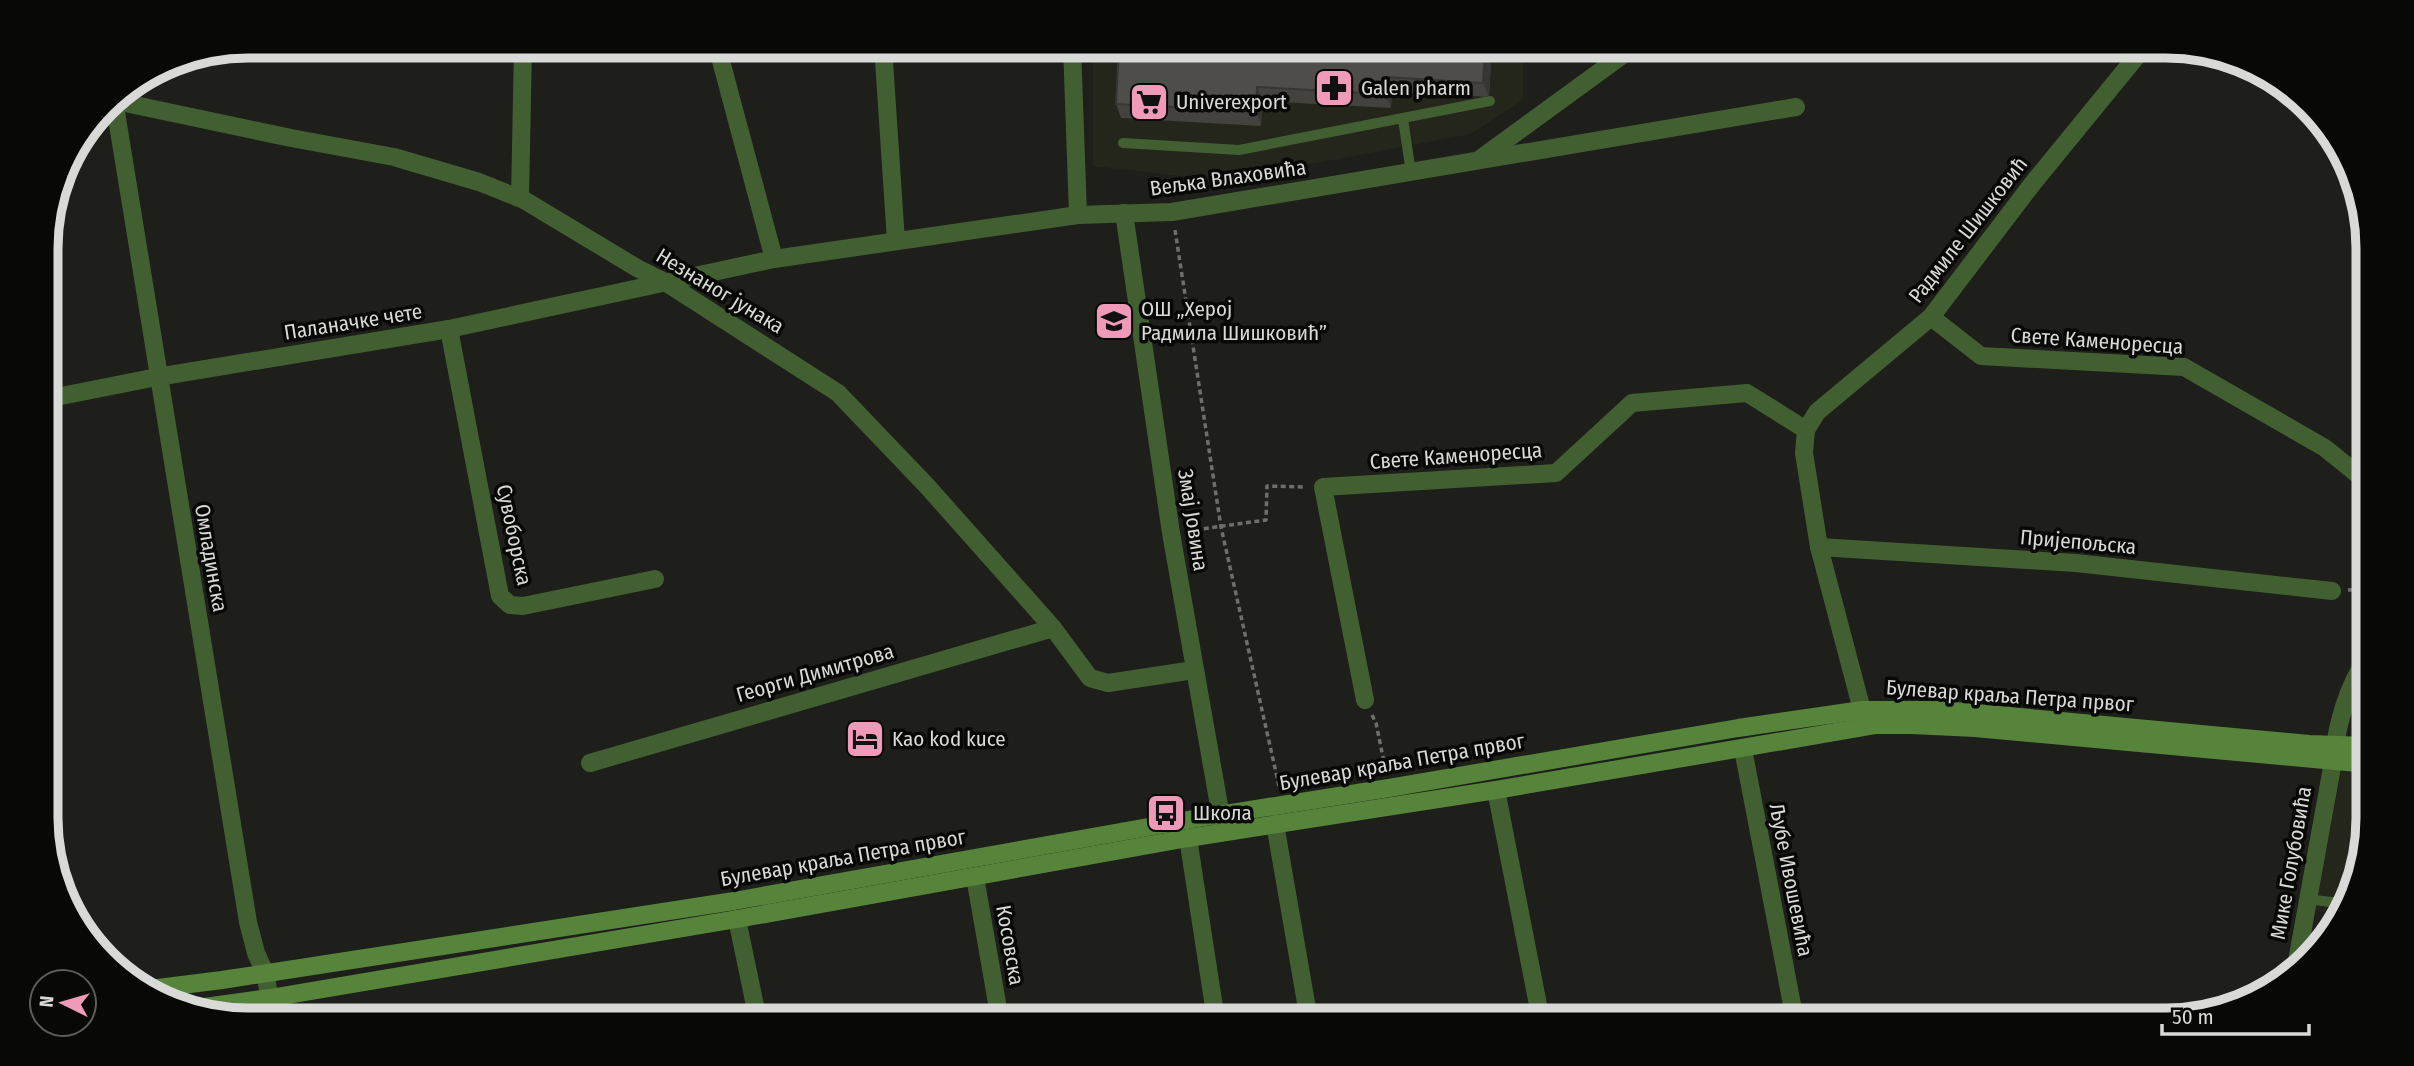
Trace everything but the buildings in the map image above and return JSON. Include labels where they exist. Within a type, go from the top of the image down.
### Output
[{"type":"main road","name":"Булевар краља Петра првог","points":[[215,1006],[737,919],[1188,838],[1283,805],[1724,730],[1862,710],[1944,710],[2334,753]]},
{"type":"main road","name":"Булевар краља Петра првог","points":[[162,987],[1222,824],[1275,824],[1496,790],[1875,725],[1975,728],[2334,753]]},
{"type":"main road","points":[[2334,753],[2356,748]]},
{"type":"main road","points":[[2334,753],[2356,760]]},
{"type":"street","points":[[520,198],[523,58]]},
{"type":"street","points":[[720,58],[774,259]]},
{"type":"street","points":[[884,58],[896,241]]},
{"type":"street","points":[[1072,58],[1078,215]]},
{"type":"street","points":[[1476,162],[1619,58]]},
{"type":"street","name":"Радмиле Шишковић","points":[[1806,430],[1817,412],[1931,317],[2033,183],[2135,58]]},
{"type":"street","name":"Незнаног јунака","points":[[126,103],[394,157],[479,182],[520,198],[665,282],[838,393],[927,486],[1053,628],[1090,678],[1108,683],[1194,670]]},
{"type":"street","name":"Вељка Влаховића","points":[[665,282],[774,259],[1078,215],[1172,212],[1796,107]]},
{"type":"street","name":"Омладинска","points":[[114,112],[248,922],[256,953],[265,973],[272,1008]]},
{"type":"street","name":"Змај Јовина","points":[[1125,213],[1171,533],[1222,824]]},
{"type":"street","name":"Паланачке чете","points":[[58,398],[157,377],[449,329],[665,282]]},
{"type":"street","name":"Свете Каменоресца","points":[[1931,317],[1981,356],[2184,367],[2325,448],[2356,473]]},
{"type":"street","name":"Сувоборска","points":[[449,329],[500,596],[510,605],[523,606],[655,579]]},
{"type":"street","name":"Свете Каменоресца","points":[[1323,487],[1556,473],[1632,403],[1747,393],[1806,430]]},
{"type":"street","points":[[1806,430],[1804,453],[1819,547],[1862,710]]},
{"type":"street","points":[[1323,487],[1365,700]]},
{"type":"street","name":"Пријепољска","points":[[1819,547],[2076,563],[2332,592]]},
{"type":"street","name":"Георги Димитрова","points":[[590,763],[1053,628]]},
{"type":"street","name":"Мике Голубовића","points":[[2298,955],[2334,753],[2347,695],[2356,678]]},
{"type":"street","name":"Љубе Ивошевића","points":[[1743,749],[1793,1008]]},
{"type":"street","points":[[1496,790],[1539,1008]]},
{"type":"street","points":[[1275,824],[1307,1008]]},
{"type":"street","points":[[1188,838],[1214,1008]]},
{"type":"street","name":"Косовска","points":[[975,877],[998,1008]]},
{"type":"street","points":[[737,919],[756,1008]]},
{"type":"lane","points":[[1124,143],[1238,150],[1490,101]]},
{"type":"lane","points":[[1403,119],[1411,173]]},
{"type":"lane","points":[[2308,899],[2336,903]]},
{"type":"path","name":"Змај Јовина","points":[[1172,212],[1221,527],[1283,805]]},
{"type":"path","points":[[1171,533],[1266,520],[1267,486],[1323,487]]},
{"type":"path","points":[[1365,700],[1376,723],[1389,788]]},
{"type":"shaded area","points":[[1093,58],[1523,58],[1523,100],[1471,134],[1222,181],[1093,166]]},
{"type":"shaded area","points":[[2341,772],[2356,773],[2355,843],[2346,879],[2331,913],[2315,911]]},
{"type":"place","name":"Galen pharm","points":[[1334,88]]},
{"type":"place","name":"Univerexport","points":[[1149,102]]},
{"type":"place","name":"ОШ „Херој Радмила Шишковић”","points":[[1114,321]]},
{"type":"place","name":"Kao kod kuce","points":[[865,739]]},
{"type":"place","name":"Школа","points":[[1166,813]]}]
